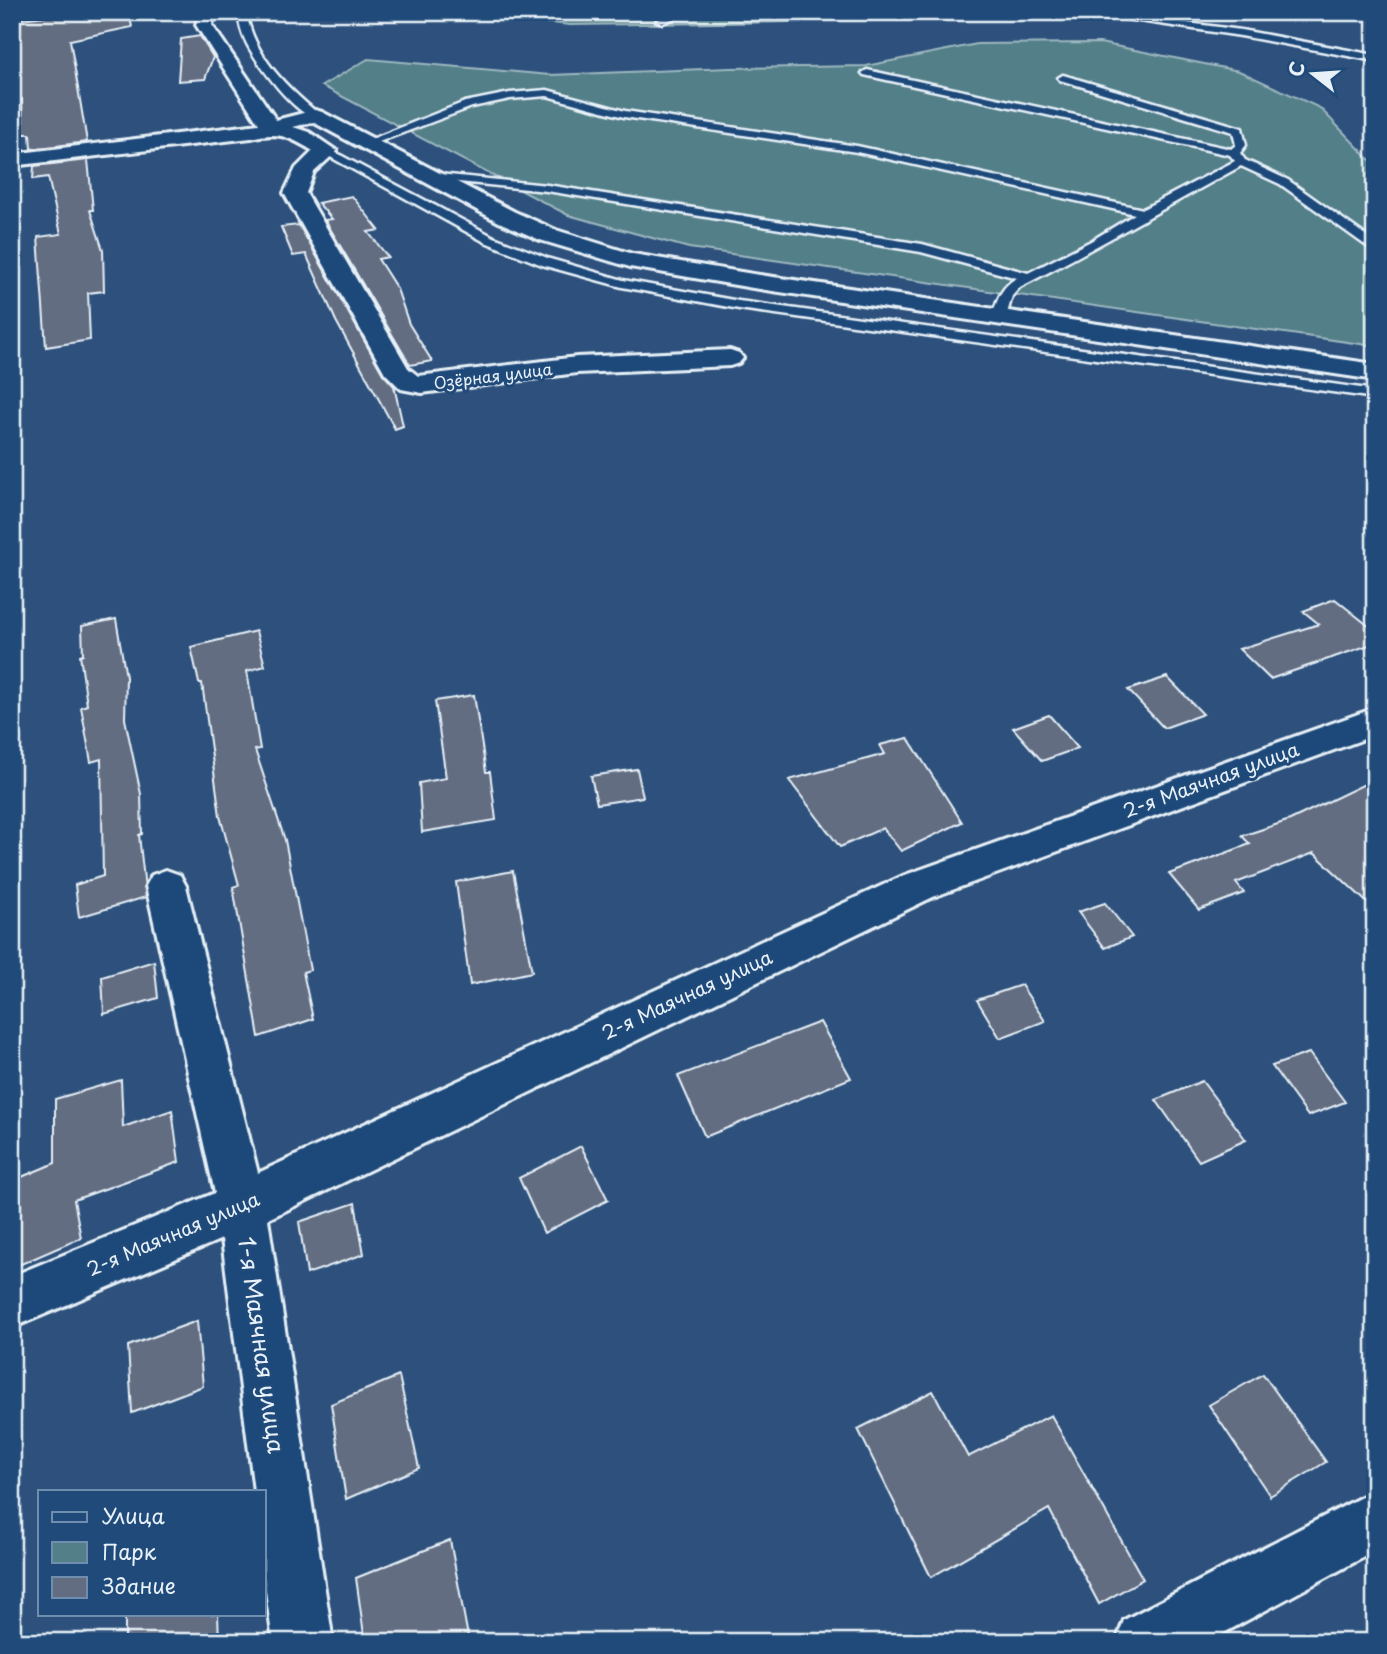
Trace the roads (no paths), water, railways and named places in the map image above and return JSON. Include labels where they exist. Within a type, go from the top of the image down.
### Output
[{"type":"street","points":[[207,12],[204,25],[271,128],[302,136],[327,151]]},
{"type":"street","points":[[12,160],[271,128],[315,117],[548,235],[618,257],[689,271],[1375,372]]},
{"type":"street","name":"Озёрная улица","points":[[327,151],[300,172],[295,193],[398,373],[410,383],[422,385],[577,365],[730,358]]},
{"type":"street","name":"2-я Маячная улица","points":[[12,1302],[242,1206],[919,886],[1375,721]]},
{"type":"street","name":"1-я Маячная улица","points":[[166,887],[242,1206],[303,1642]]},
{"type":"street","points":[[1146,1642],[1375,1519]]},
{"type":"lane","points":[[242,12],[242,24],[260,58],[289,96],[315,117]]},
{"type":"lane","points":[[660,21],[684,12]]},
{"type":"lane","points":[[1082,12],[1241,33],[1375,58]]},
{"type":"lane","points":[[867,73],[1238,157],[1284,182],[1375,247]]},
{"type":"lane","points":[[999,317],[1006,295],[1015,284],[1096,244],[1238,157],[1241,145],[1238,130],[1063,78]]},
{"type":"lane","points":[[364,144],[469,104],[510,96],[547,93],[624,114],[870,152],[1145,214]]},
{"type":"lane","points":[[327,151],[453,221],[504,245],[544,261],[619,283],[689,297],[1027,348],[1375,394]]},
{"type":"lane","points":[[429,176],[547,188],[922,247],[1029,276]]}]
